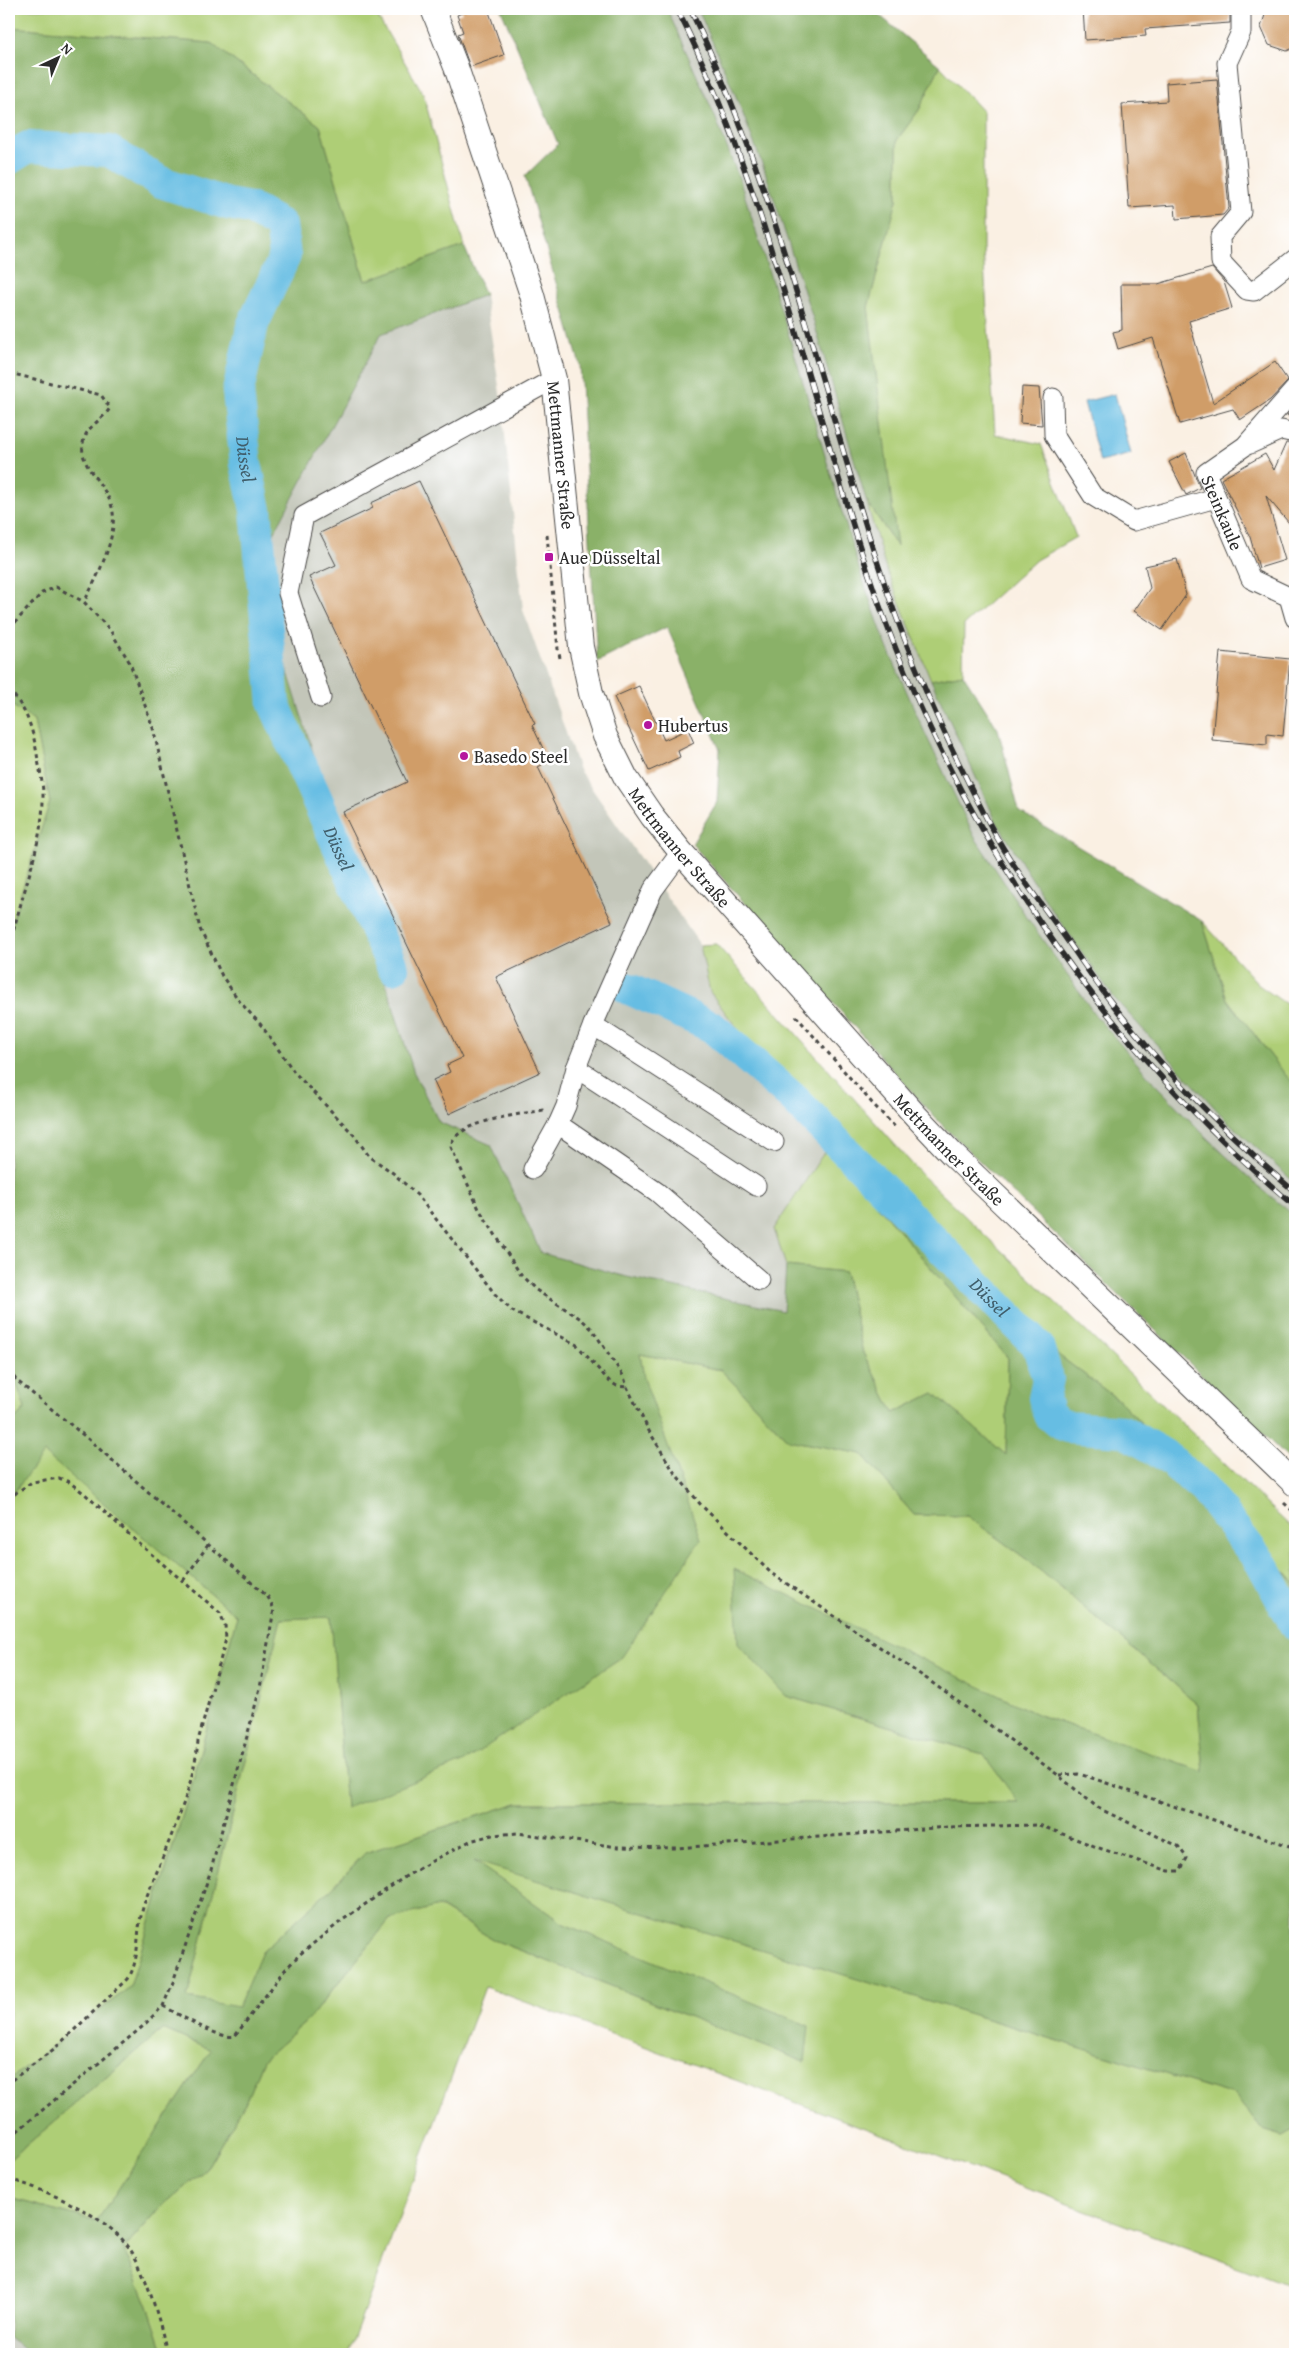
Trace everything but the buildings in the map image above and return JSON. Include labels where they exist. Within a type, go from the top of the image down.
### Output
[{"type":"main road","name":"Mettmanner Straße","points":[[433,9],[456,67],[532,295],[554,379],[582,647],[591,693],[605,736],[626,778],[652,816],[681,852],[870,1067],[952,1154],[1288,1492]]},
{"type":"lane","points":[[1241,9],[1242,27],[1227,63],[1241,212],[1220,237],[1221,262],[1247,290],[1254,291],[1295,259]]},
{"type":"lane","points":[[321,698],[288,594],[304,516],[554,379]]},
{"type":"lane","name":"Steinkaule","points":[[1295,389],[1245,446],[1206,473],[1251,579],[1289,597],[1295,618]]},
{"type":"lane","points":[[1053,398],[1054,435],[1092,496],[1134,521],[1216,498]]},
{"type":"lane","points":[[1245,446],[1281,430],[1295,433]]},
{"type":"lane","points":[[533,1170],[566,1106],[576,1068],[593,1025],[653,890],[681,852]]},
{"type":"lane","points":[[593,1025],[774,1142]]},
{"type":"lane","points":[[576,1068],[756,1186]]},
{"type":"lane","points":[[558,1124],[657,1192],[759,1280]]},
{"type":"path","points":[[9,373],[101,395],[110,408],[103,419],[92,424],[83,441],[84,461],[100,483],[112,505],[112,535],[99,574],[84,602]]},
{"type":"path","points":[[547,534],[558,649],[562,666]]},
{"type":"path","points":[[9,629],[42,593],[56,587],[84,602],[110,630],[130,663],[153,728],[200,929],[222,976],[240,1002],[261,1025],[295,1073],[354,1134],[370,1156],[393,1173],[417,1195],[495,1294],[512,1311],[524,1319],[577,1345],[610,1382],[617,1386],[626,1387]]},
{"type":"path","points":[[9,689],[22,705],[32,725],[43,795],[40,831],[15,920],[9,951]]},
{"type":"path","points":[[790,1008],[872,1104],[900,1132]]},
{"type":"path","points":[[163,2006],[218,2034],[230,2038],[235,2036],[290,1965],[344,1919],[403,1878],[434,1860],[470,1841],[492,1835],[518,1833],[618,1847],[677,1848],[948,1827],[1038,1825],[1169,1871],[1180,1871],[1187,1858],[1178,1846],[1098,1808],[1058,1775],[927,1679],[771,1573],[701,1505],[674,1472],[649,1431],[626,1387],[624,1377],[592,1329],[581,1319],[536,1290],[521,1275],[479,1209],[451,1147],[451,1142],[470,1126],[566,1106]]},
{"type":"path","points":[[9,1370],[28,1390],[87,1438],[268,1597],[274,1608],[260,1688],[211,1870],[163,2006],[142,2027],[9,2138]]},
{"type":"path","points":[[9,1500],[16,1492],[32,1482],[59,1478],[85,1494],[220,1613],[225,1625],[226,1639],[198,1741],[197,1758],[176,1826],[141,1916],[138,1952],[132,1973],[128,1980],[54,2049],[9,2082]]},
{"type":"path","points":[[1288,1492],[1295,1513]]},
{"type":"path","points":[[182,1581],[208,1544]]},
{"type":"path","points":[[1058,1775],[1078,1774],[1089,1777],[1295,1848]]},
{"type":"path","points":[[9,2179],[55,2195],[104,2224],[125,2243],[136,2259],[154,2306],[167,2354]]},
{"type":"shaded area","points":[[667,9],[698,9],[738,101],[766,174],[813,319],[885,566],[931,680],[996,821],[1115,999],[1226,1120],[1295,1183],[1295,1216],[1258,1186],[1208,1139],[1155,1084],[1096,1015],[1026,916],[974,836],[924,731],[887,647],[861,575],[740,181],[714,114]]},
{"type":"shaded area","points":[[485,295],[502,406],[523,610],[579,770],[700,945],[710,992],[827,1148],[774,1229],[786,1266],[783,1311],[627,1277],[541,1253],[491,1145],[439,1122],[414,1073],[255,568],[381,334]]},
{"type":"shaded area","points":[[9,2338],[30,2354],[9,2354]]},
{"type":"green space","points":[[9,9],[373,9],[423,93],[464,246],[365,281],[320,126],[211,43],[9,27]]},
{"type":"green space","points":[[501,9],[667,9],[714,114],[740,181],[861,575],[887,647],[924,731],[974,836],[1026,916],[1096,1016],[1155,1084],[1208,1139],[1258,1186],[1295,1216],[1295,1465],[938,1121],[692,844],[717,802],[720,750],[667,627],[597,662],[580,365],[525,176],[558,144]]},
{"type":"green space","points":[[698,9],[872,9],[940,66],[919,110],[897,140],[897,200],[868,307],[897,546],[866,500],[813,319],[766,174],[738,101]]},
{"type":"green space","points":[[9,27],[211,43],[320,126],[365,281],[464,246],[485,295],[381,334],[255,568],[414,1073],[439,1122],[491,1145],[541,1253],[627,1277],[783,1311],[786,1266],[845,1272],[863,1353],[894,1413],[934,1393],[1006,1455],[1008,1358],[859,1184],[887,1176],[1061,1357],[1121,1402],[1295,1583],[1295,2129],[1282,2136],[1262,2130],[1234,2095],[474,1861],[564,1924],[809,2026],[805,2062],[494,1940],[439,1906],[390,1919],[308,2020],[263,2060],[245,2103],[206,2169],[162,2206],[124,2249],[148,2306],[164,2354],[30,2354],[9,2338],[9,2198],[97,2221],[211,2050],[163,2029],[9,2160],[9,2080],[130,1987],[190,1791],[237,1616],[44,1453],[9,1499],[9,1426],[25,1409],[9,1360],[9,931],[50,802],[34,721],[9,703]],"holes":[[[640,1354],[721,1370],[788,1440],[862,1454],[914,1515],[967,1516],[1029,1561],[1198,1704],[1204,1772],[1039,1715],[734,1569],[738,1644],[786,1696],[983,1754],[1019,1803],[517,1803],[365,1853],[332,1888],[262,1951],[238,2007],[187,1998],[281,1619],[331,1617],[346,1808],[463,1762],[622,1657],[701,1539],[644,1378]]]},
{"type":"green space","points":[[940,66],[983,112],[983,249],[995,434],[1041,444],[1076,537],[1036,560],[964,625],[963,674],[931,680],[885,566],[866,500],[896,545],[868,307],[897,200],[897,140],[919,110]]},
{"type":"green space","points":[[963,674],[998,729],[1019,811],[1202,921],[1227,999],[1288,1078],[1295,1083],[1295,1183],[1226,1120],[1115,999],[1047,903],[996,821],[931,680]]},
{"type":"green space","points":[[9,703],[34,721],[50,802],[9,931]]},
{"type":"green space","points":[[1202,921],[1260,986],[1295,1010],[1295,1083],[1288,1078],[1227,999]]},
{"type":"green space","points":[[716,944],[922,1175],[1295,1531],[1295,1583],[1121,1402],[1061,1357],[859,1184],[1008,1358],[1006,1455],[934,1393],[894,1413],[863,1353],[845,1272],[786,1266],[774,1229],[827,1148],[710,992],[700,945]]},
{"type":"green space","points":[[640,1354],[721,1370],[788,1440],[862,1454],[914,1515],[967,1516],[1029,1561],[1198,1704],[1204,1773],[1039,1715],[786,1696],[983,1754],[1020,1803],[517,1803],[365,1853],[332,1888],[262,1951],[238,2008],[187,1998],[281,1619],[331,1617],[346,1807],[644,1378]]},
{"type":"green space","points":[[9,1360],[25,1409],[9,1426]]},
{"type":"green space","points":[[44,1452],[237,1616],[190,1791],[130,1987],[9,2080],[9,1499]]},
{"type":"green space","points":[[472,1860],[1234,2095],[1262,2130],[1282,2136],[1295,2129],[1295,2288],[485,1987],[348,2354],[164,2354],[148,2306],[124,2249],[162,2206],[206,2169],[245,2103],[263,2060],[308,2020],[390,1919],[438,1906],[494,1940],[805,2062],[808,2026],[564,1924]]},
{"type":"green space","points":[[163,2029],[211,2050],[97,2221],[9,2198],[9,2160]]},
{"type":"water","points":[[1115,394],[1131,454],[1100,462],[1084,402]]},
{"type":"waterway","name":"Düssel","points":[[9,159],[28,147],[109,151],[161,182],[228,204],[250,208],[281,225],[285,256],[253,324],[238,392],[246,464],[256,510],[274,704],[393,968]]},
{"type":"waterway","name":"Düssel","points":[[627,988],[712,1027],[793,1098],[1038,1346],[1048,1379],[1044,1398],[1049,1415],[1067,1427],[1123,1431],[1163,1454],[1204,1489],[1262,1564],[1295,1625]]},
{"type":"railway","points":[[677,9],[708,76],[736,144],[782,285],[867,569],[900,660],[940,749],[986,835],[1037,917],[1093,996],[1156,1071],[1223,1141],[1295,1206]]},
{"type":"railway","points":[[690,9],[721,76],[772,214],[890,600],[929,698],[973,793],[996,837],[1022,878],[1131,1027],[1198,1102],[1246,1149],[1295,1192]]},
{"type":"place","name":"Aue Düsseltal","points":[[549,557]]},
{"type":"place","name":"Hubertus","points":[[648,725]]},
{"type":"place","name":"Basedo Steel","points":[[464,756]]}]
